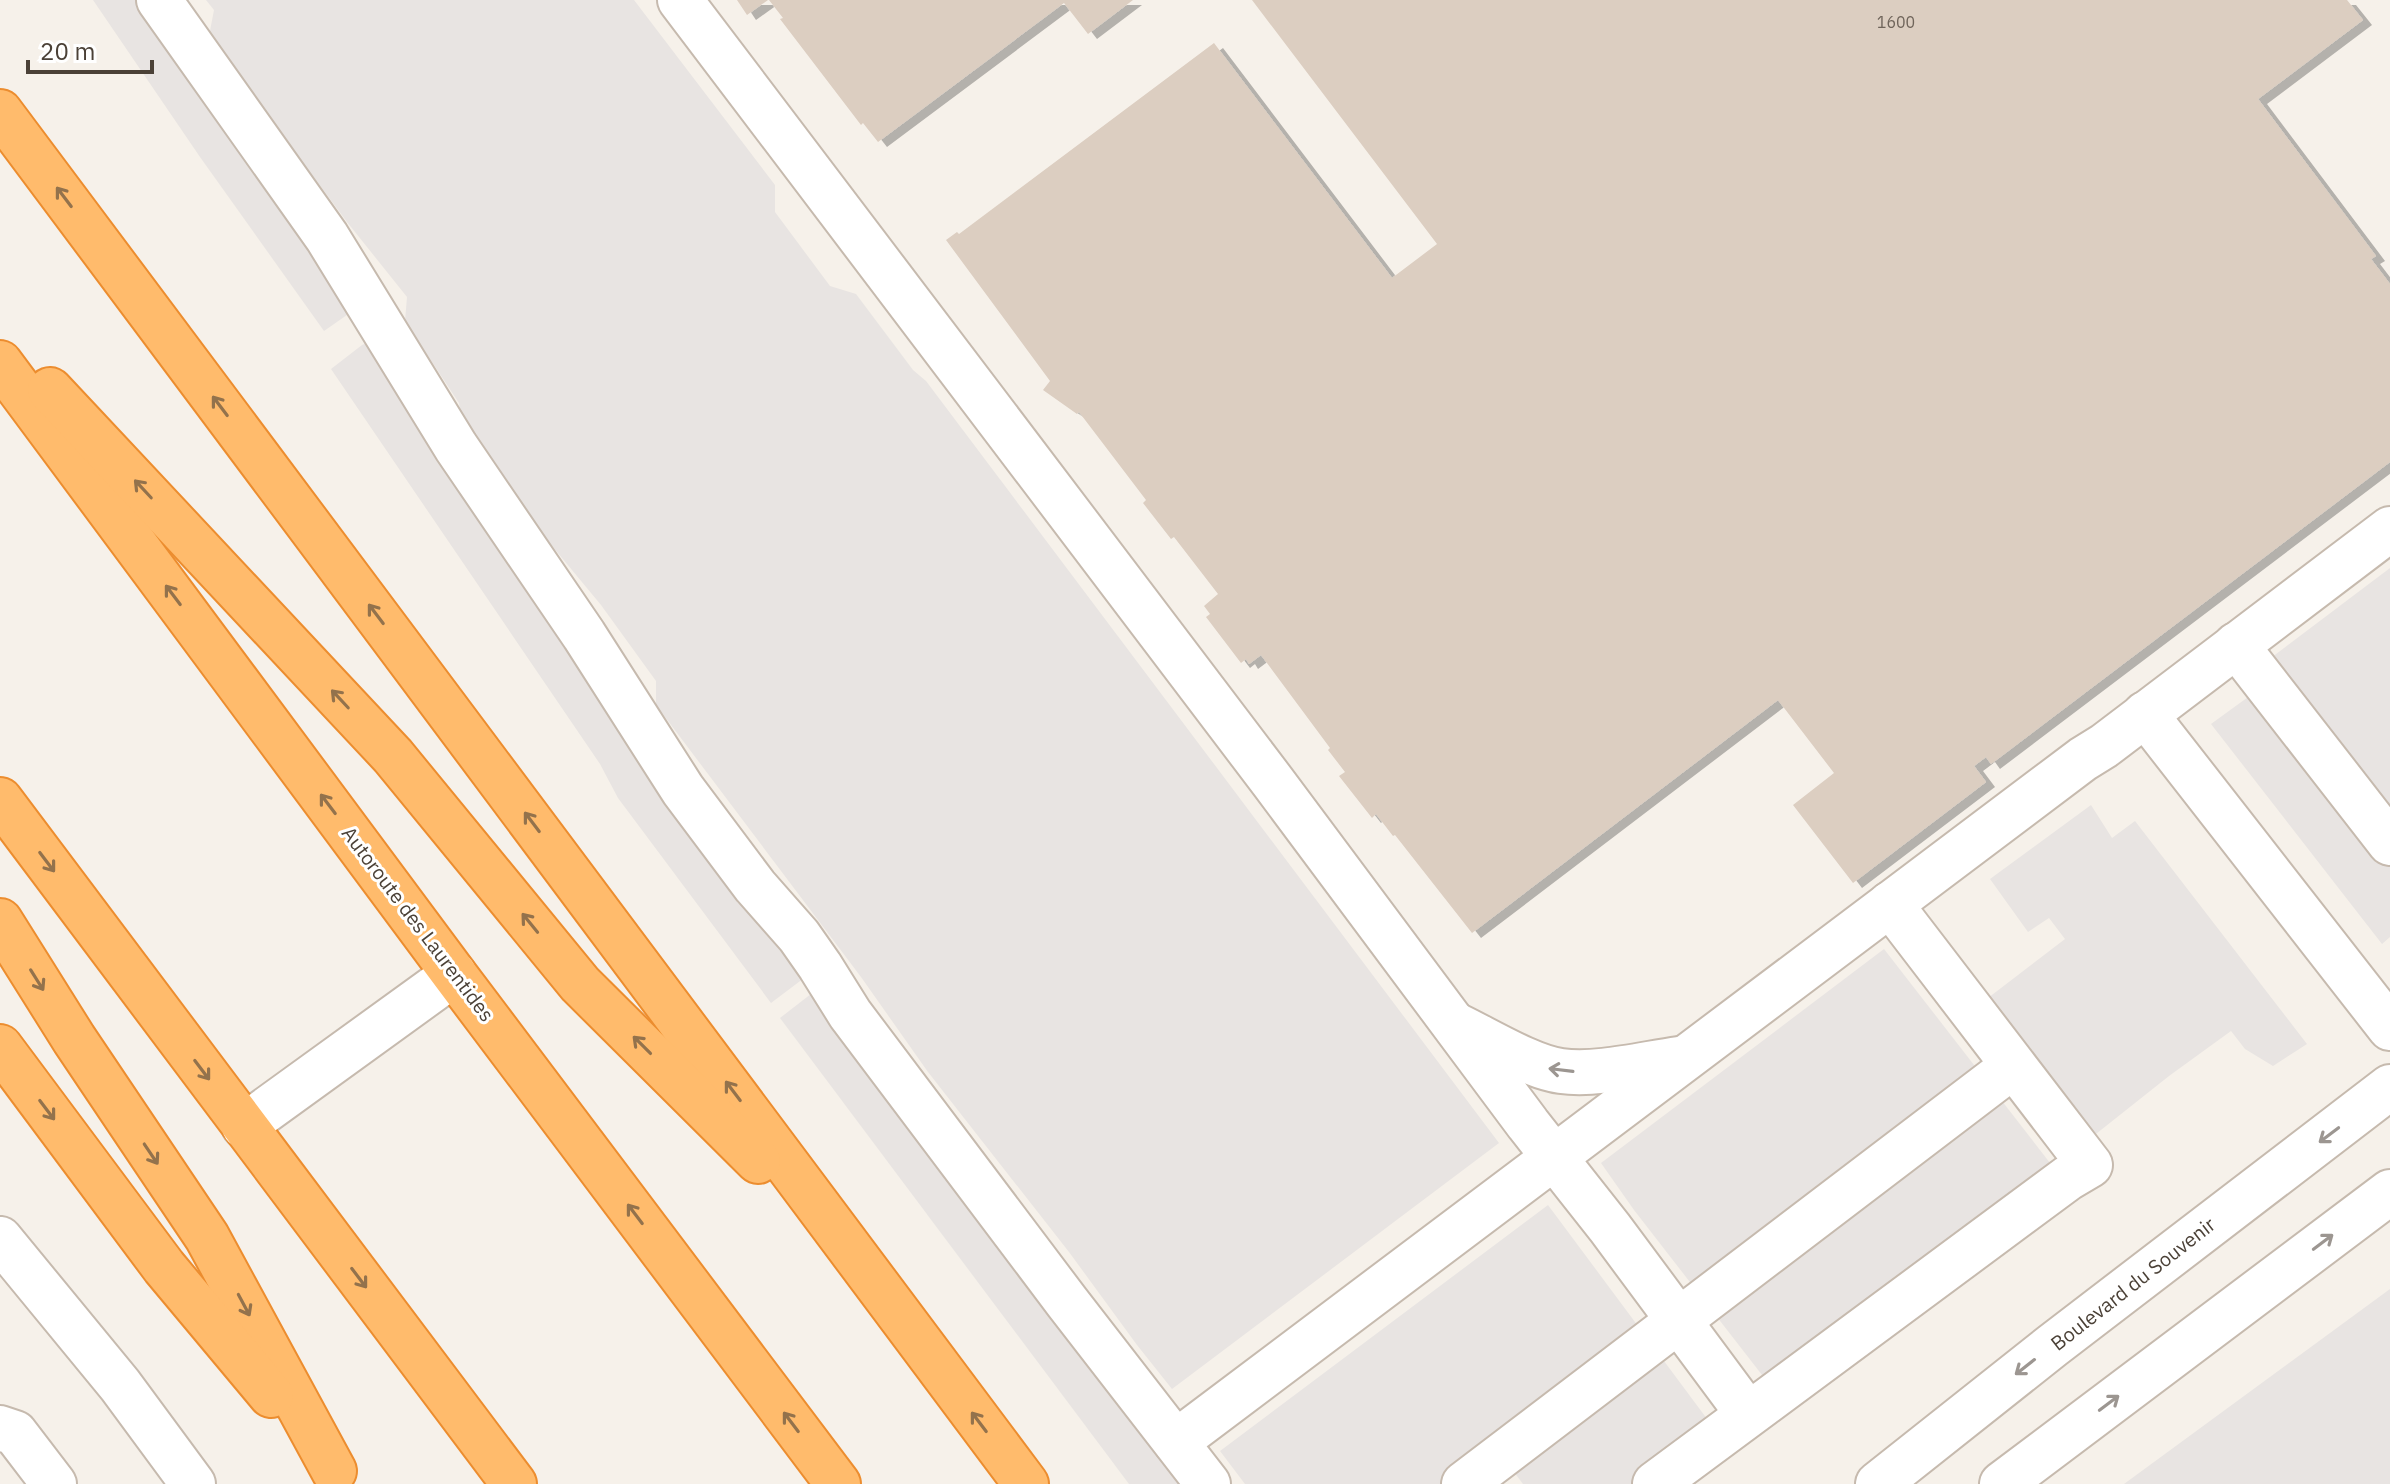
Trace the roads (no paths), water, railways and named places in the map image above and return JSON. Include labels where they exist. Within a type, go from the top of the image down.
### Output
[{"type":"highway","points":[[0,92],[11,126],[1026,1484]]},
{"type":"highway","points":[[0,336],[393,756],[580,984],[856,1258]]},
{"type":"highway","name":"Autoroute des Laurentides","points":[[0,363],[838,1484]]},
{"type":"highway","points":[[0,800],[514,1484]]},
{"type":"highway","points":[[0,921],[74,1039],[207,1237],[339,1478]]},
{"type":"highway","points":[[0,1047],[164,1267],[339,1478]]},
{"type":"street","points":[[159,0],[327,237],[456,447],[584,635],[683,790],[755,886],[799,936],[850,1014],[1208,1484]]},
{"type":"street","points":[[680,0],[1748,1414]]},
{"type":"street","points":[[1176,1442],[2390,529]]},
{"type":"street","points":[[2236,645],[2390,843]]},
{"type":"street","points":[[2145,714],[2390,1028]]},
{"type":"street","points":[[1655,1484],[2068,1178],[2090,1165],[1890,904]]},
{"type":"street","points":[[244,1126],[454,974]]},
{"type":"street","points":[[1452,1023],[1536,1065],[1563,1072],[1684,1059]]},
{"type":"street","points":[[1481,1479],[1679,1321],[2013,1066]]},
{"type":"street","name":"Boulevard du Souvenir","points":[[1878,1484],[2052,1346],[2390,1087]]},
{"type":"street","points":[[2002,1484],[2390,1192]]},
{"type":"street","points":[[0,1239],[120,1385],[193,1484]]},
{"type":"street","points":[[0,1428],[15,1433],[54,1484]]}]
